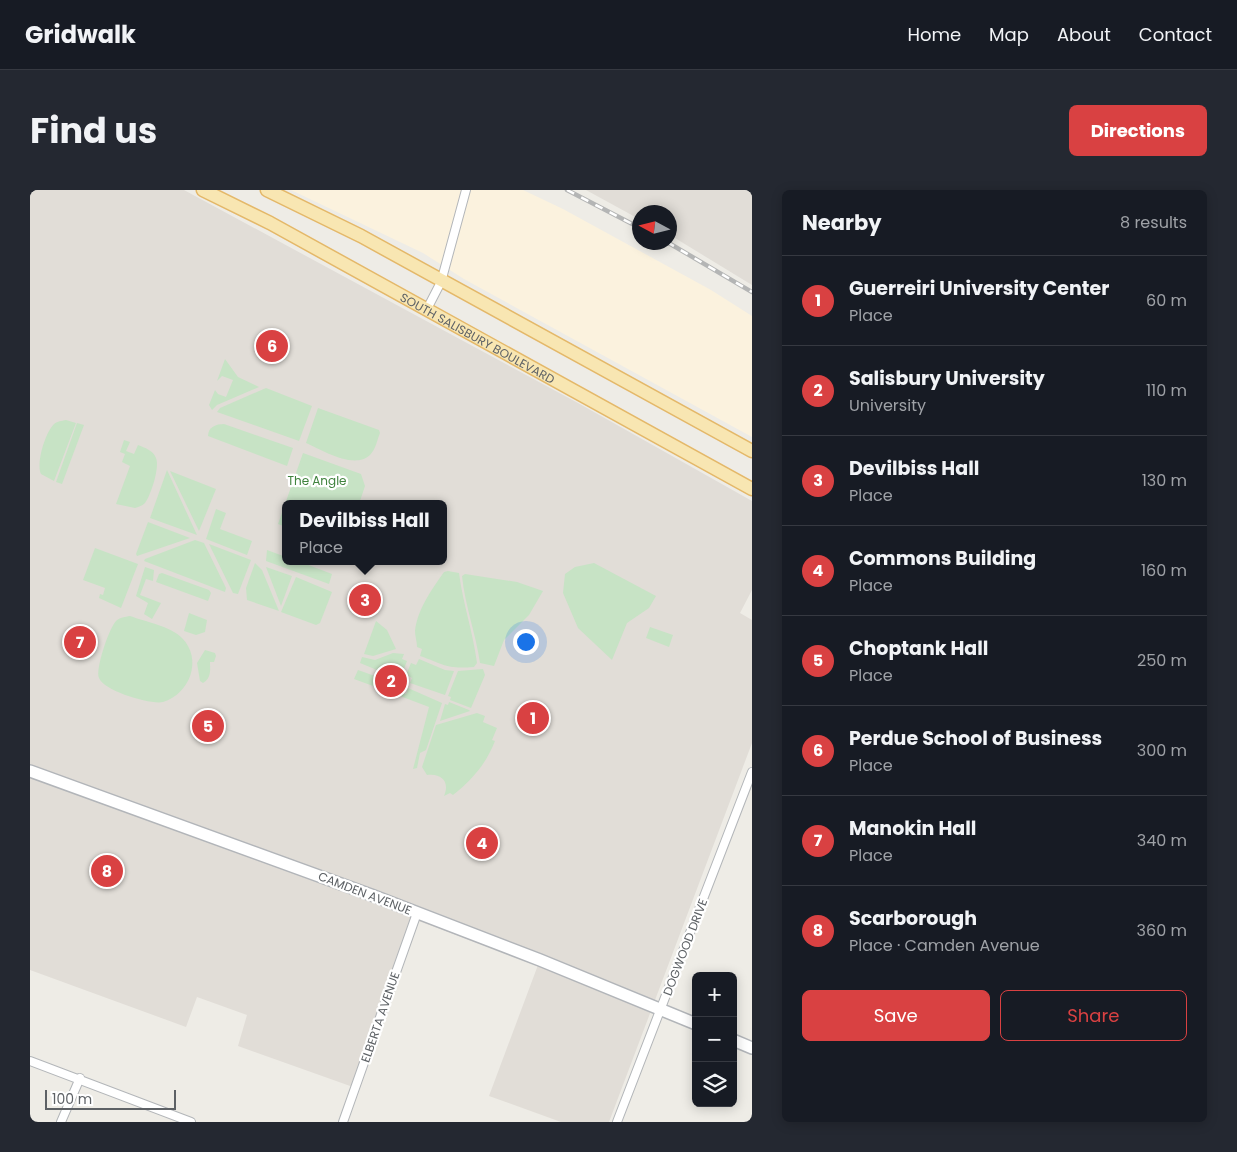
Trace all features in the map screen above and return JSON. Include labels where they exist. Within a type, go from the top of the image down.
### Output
[{"type":"main road","name":"SOUTH SALISBURY BOULEVARD","points":[[203,190],[270,223],[752,489]]},
{"type":"main road","points":[[267,190],[361,236],[441,282],[752,451]]},
{"type":"street","points":[[427,309],[441,282],[466,190]]},
{"type":"street","name":"CAMDEN AVENUE","points":[[30,771],[417,913],[692,1022]]},
{"type":"street","name":"DOGWOOD DRIVE","points":[[617,1122],[752,772]]},
{"type":"street","name":"ELBERTA AVENUE","points":[[343,1122],[417,913]]},
{"type":"street","points":[[737,1042],[752,1048]]},
{"type":"street","points":[[30,1061],[80,1078],[191,1122]]},
{"type":"street","points":[[61,1122],[80,1078]]},
{"type":"shaded area","points":[[30,190],[184,190],[578,403],[752,501],[752,590],[740,613],[752,620],[752,743],[609,1122],[561,1122],[489,1096],[538,965],[413,919],[353,1087],[238,1046],[247,1015],[197,997],[186,1027],[30,970]]},
{"type":"shaded area","points":[[291,190],[523,190],[563,209],[632,247],[632,250],[638,250],[711,290],[752,316],[752,437],[464,279],[423,253]]},
{"type":"shaded area","points":[[586,190],[752,190],[752,285],[677,239],[677,205],[632,205],[632,215]]},
{"type":"green space","points":[[225,359],[238,377],[259,387],[217,405],[212,410],[209,405],[215,390],[218,394],[226,397],[233,380],[222,376],[217,381]]},
{"type":"green space","points":[[266,388],[312,406],[299,441],[217,412],[220,408]]},
{"type":"green space","points":[[318,408],[379,430],[380,433],[374,450],[370,455],[363,459],[347,460],[306,443]]},
{"type":"green space","points":[[66,420],[76,423],[54,481],[41,474],[41,456],[51,428],[57,422]]},
{"type":"green space","points":[[77,423],[84,425],[62,484],[56,482]]},
{"type":"green space","points":[[224,424],[293,448],[287,466],[208,436],[209,430],[213,427]]},
{"type":"green space","points":[[124,440],[130,442],[126,451],[134,454],[138,445],[153,453],[157,462],[154,481],[147,499],[144,504],[135,508],[116,504],[130,466],[122,462],[125,454],[120,452]]},
{"type":"green space","name":"The Angle","points":[[303,453],[361,474],[365,486],[360,500],[286,500]]},
{"type":"green space","points":[[167,470],[197,535],[150,518]]},
{"type":"green space","points":[[170,471],[216,489],[199,531]]},
{"type":"green space","points":[[216,509],[226,513],[220,529],[252,541],[247,555],[206,539]]},
{"type":"green space","name":"The Angle","points":[[282,513],[282,526],[278,524]]},
{"type":"green space","points":[[148,522],[190,538],[137,556],[136,554]]},
{"type":"green space","points":[[195,540],[204,543],[226,588],[225,592],[144,561]]},
{"type":"green space","points":[[209,544],[251,560],[238,594],[233,593]]},
{"type":"green space","points":[[95,548],[138,564],[121,608],[99,598],[100,594],[103,595],[105,588],[83,580]]},
{"type":"green space","points":[[267,550],[282,556],[282,565],[308,565],[332,574],[329,584],[266,561]]},
{"type":"green space","points":[[255,563],[262,570],[279,611],[247,600],[246,588]]},
{"type":"green space","points":[[594,563],[656,596],[649,608],[627,623],[612,660],[578,628],[563,593],[565,574],[575,567]]},
{"type":"green space","points":[[145,567],[154,570],[153,581],[146,579],[140,595],[161,603],[152,619],[144,614],[148,603],[136,596]]},
{"type":"green space","points":[[266,567],[292,576],[281,606]]},
{"type":"green space","points":[[444,572],[459,573],[477,663],[474,667],[451,667],[441,664],[420,656],[422,649],[417,647],[415,631],[419,615],[435,585]]},
{"type":"green space","points":[[162,573],[209,590],[211,593],[208,601],[156,582],[159,574]]},
{"type":"green space","points":[[465,574],[517,582],[543,591],[529,615],[504,640],[494,666],[480,663],[463,587],[462,576]]},
{"type":"green space","points":[[296,577],[332,592],[320,623],[316,625],[281,612]]},
{"type":"green space","points":[[189,613],[207,620],[205,632],[196,635],[184,631]]},
{"type":"green space","points":[[130,616],[171,630],[182,638],[188,646],[192,656],[190,675],[180,692],[172,698],[163,702],[157,702],[128,696],[109,688],[99,678],[101,658],[113,625],[119,619]]},
{"type":"green space","points":[[376,621],[387,630],[396,649],[373,656],[364,654]]},
{"type":"green space","points":[[650,627],[673,635],[669,647],[646,638]]},
{"type":"green space","points":[[205,650],[215,653],[216,656],[214,662],[210,662],[209,676],[203,683],[200,681],[197,663]]},
{"type":"green space","points":[[393,653],[404,654],[402,659],[407,661],[402,674],[396,672],[394,677],[360,663],[362,657],[375,660]]},
{"type":"green space","points":[[419,659],[445,670],[454,671],[445,695],[410,683],[412,678],[406,675],[411,663],[416,665]]},
{"type":"green space","points":[[483,669],[485,675],[471,708],[450,700],[451,697],[448,696],[458,671]]},
{"type":"green space","points":[[358,670],[392,682],[390,687],[395,690],[392,693],[354,679]]},
{"type":"green space","points":[[408,688],[442,703],[426,750],[420,753],[417,768],[413,769],[429,707],[400,696],[399,691],[406,694]]},
{"type":"green space","points":[[449,702],[470,711],[440,721],[445,704],[448,705]]},
{"type":"green space","points":[[477,713],[485,716],[483,722],[497,728],[492,740],[495,741],[483,764],[472,777],[453,795],[450,793],[444,796],[446,787],[441,777],[427,775],[422,767],[436,725]]},
{"type":"railway","points":[[567,190],[632,224]]},
{"type":"railway","points":[[677,248],[752,292]]},
{"type":"place","name":"Perdue School of Business","points":[[272,346]]},
{"type":"place","name":"Devilbiss Hall","points":[[365,600]]},
{"type":"place","name":"Manokin Hall","points":[[80,642]]},
{"type":"place","name":"Salisbury University","points":[[391,681]]},
{"type":"place","name":"Guerreiri University Center","points":[[533,718]]},
{"type":"place","name":"Choptank Hall","points":[[208,726]]},
{"type":"place","name":"Commons Building","points":[[482,843]]},
{"type":"place","name":"Scarborough","points":[[107,871]]}]
